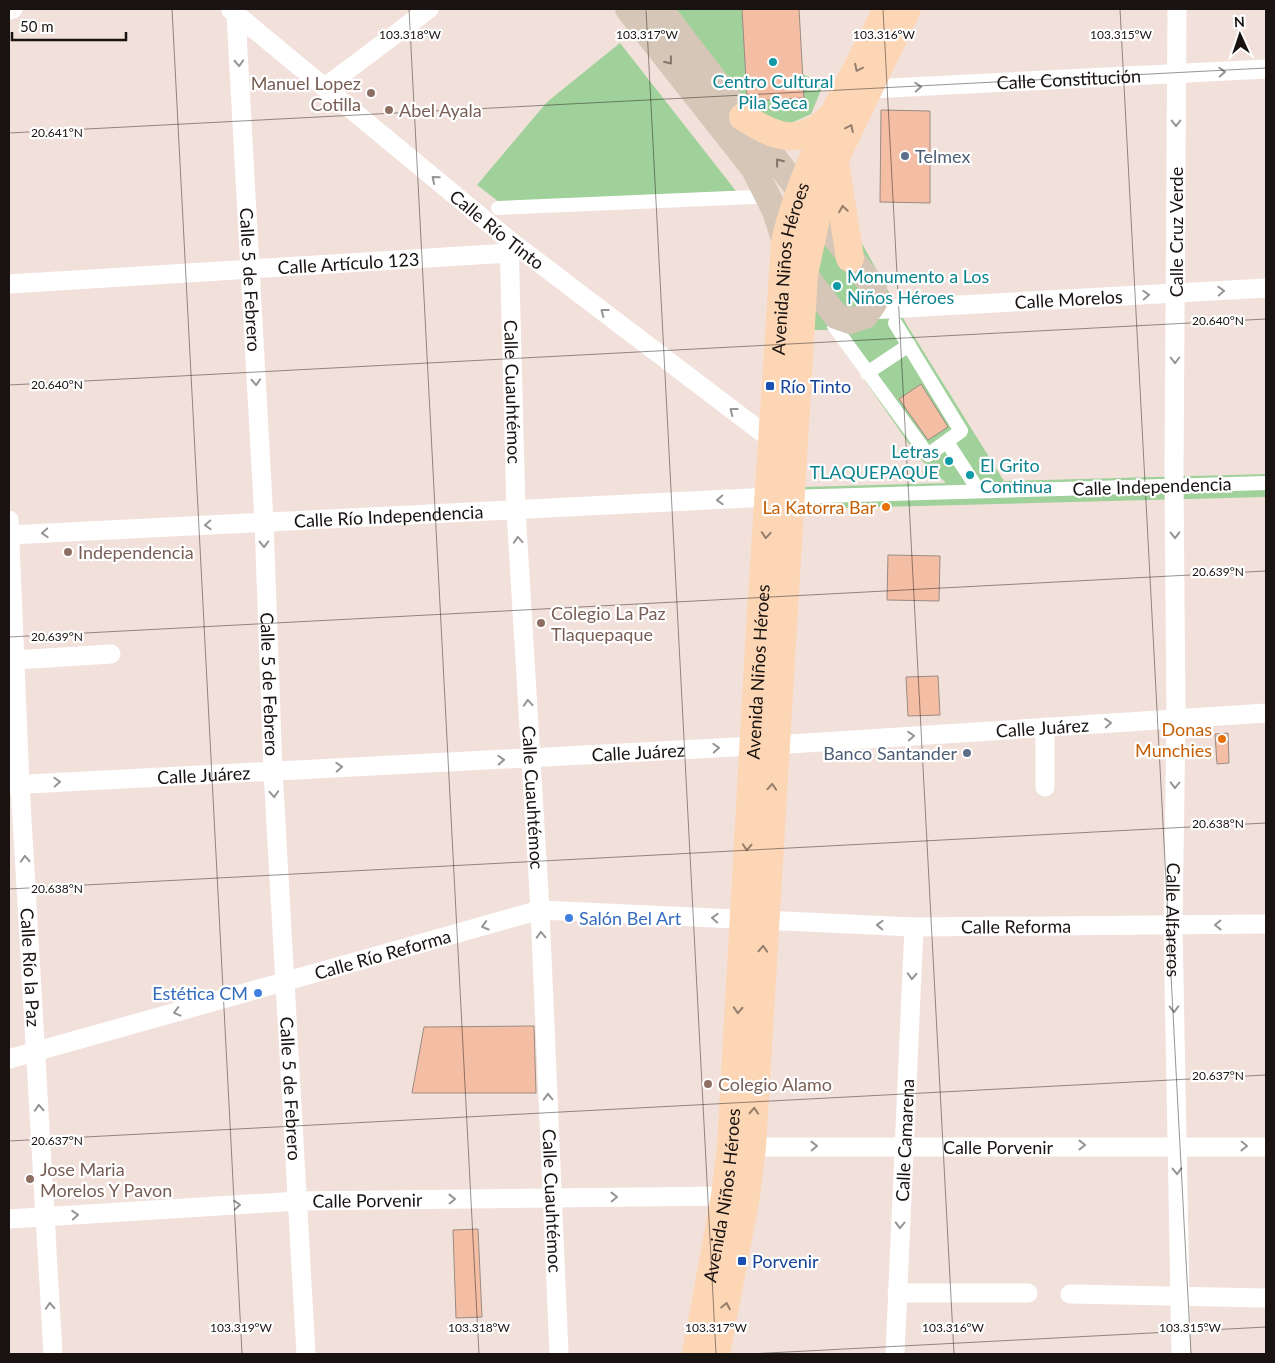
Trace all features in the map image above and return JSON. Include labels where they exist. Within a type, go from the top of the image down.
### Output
[{"type":"main road","points":[[628,9],[754,170],[775,211],[784,242],[804,274],[836,316],[842,319],[858,320],[870,310],[874,303],[874,288],[660,9]]},
{"type":"main road","name":"Avenida Niños Héroes","points":[[779,497],[772,440],[784,242],[799,188],[887,9]]},
{"type":"main road","name":"Avenida Niños Héroes","points":[[716,1354],[746,1196],[741,1147],[779,497],[804,274],[816,214],[835,160],[908,9]]},
{"type":"main road","points":[[743,117],[772,134],[794,137],[814,130],[836,112]]},
{"type":"main road","points":[[835,160],[850,258]]},
{"type":"main road","name":"Avenida Niños Héroes","points":[[696,1354],[726,1196],[741,1147]]},
{"type":"street","points":[[9,10],[13,9]]},
{"type":"street","points":[[325,87],[429,9]]},
{"type":"street","name":"Calle Cruz Verde","points":[[1174,486],[1177,9]]},
{"type":"street","name":"Calle Río Tinto","points":[[236,10],[509,247],[772,440]]},
{"type":"street","name":"Calle 5 de Febrero","points":[[236,10],[264,522],[273,771],[306,1354]]},
{"type":"street","name":"Calle Constitución","points":[[870,89],[1266,69]]},
{"type":"street","points":[[498,208],[754,197]]},
{"type":"street","name":"Calle Artículo 123","points":[[9,284],[250,269],[509,247]]},
{"type":"street","name":"Calle Cuauhtémoc","points":[[509,247],[516,510],[540,910],[559,1354]]},
{"type":"street","name":"Calle Morelos","points":[[870,310],[1266,288]]},
{"type":"street","points":[[834,326],[928,455],[961,431],[896,323]]},
{"type":"street","points":[[867,373],[909,346]]},
{"type":"street","points":[[946,442],[979,491]]},
{"type":"street","name":"Calle Independencia","points":[[779,497],[1266,483]]},
{"type":"street","name":"Calle Alfareros","points":[[1174,486],[1176,718],[1173,925],[1180,1354]]},
{"type":"street","name":"Calle Río Independencia","points":[[9,530],[264,522],[779,497]]},
{"type":"street","name":"Calle Río la Paz","points":[[9,530],[15,660],[14,785],[36,1050],[53,1354]]},
{"type":"street","points":[[15,660],[111,654]]},
{"type":"street","name":"Calle Juárez","points":[[14,785],[764,746],[1266,713]]},
{"type":"street","points":[[1044,727],[1045,786]]},
{"type":"street","name":"Calle Río Reforma","points":[[9,1058],[286,983],[540,910],[753,920]]},
{"type":"street","name":"Calle Reforma","points":[[753,920],[914,927],[1266,924]]},
{"type":"street","name":"Calle Camarena","points":[[895,1354],[914,927]]},
{"type":"street","name":"Calle Porvenir","points":[[741,1147],[904,1145],[1176,1145],[1266,1147]]},
{"type":"street","name":"Calle Porvenir","points":[[9,1219],[298,1201],[726,1196]]},
{"type":"street","points":[[898,1292],[1028,1293]]},
{"type":"street","points":[[1070,1294],[1266,1298]]},
{"type":"green space","points":[[676,9],[742,9],[748,101],[804,98],[802,74],[824,83],[811,114],[789,124],[757,116]]},
{"type":"green space","points":[[620,43],[736,191],[499,202],[477,185],[547,102]]},
{"type":"green space","points":[[859,238],[907,325],[1004,481],[1266,474],[1266,497],[801,509],[803,487],[946,483],[918,457],[830,330],[814,330],[815,263],[821,243]]},
{"type":"building","name":"Centro Cultural Pila Seca","points":[[742,9],[799,9],[804,98],[749,101],[747,98]]},
{"type":"building","name":"Telmex","points":[[881,110],[930,111],[930,203],[880,202]]},
{"type":"building","points":[[921,384],[948,427],[928,440],[899,399]]},
{"type":"building","points":[[888,555],[940,556],[939,601],[887,600]]},
{"type":"building","points":[[938,676],[940,715],[908,716],[906,677]]},
{"type":"building","points":[[1228,733],[1229,763],[1217,764],[1215,734]]},
{"type":"building","points":[[534,1026],[536,1093],[412,1093],[424,1027]]},
{"type":"building","points":[[478,1229],[482,1317],[456,1318],[453,1230]]},
{"type":"place","name":"Centro Cultural Pila Seca","points":[[773,62]]},
{"type":"place","name":"Manuel Lopez Cotilla","points":[[371,93]]},
{"type":"place","name":"Abel Ayala","points":[[389,110]]},
{"type":"place","name":"Telmex","points":[[905,156]]},
{"type":"place","name":"Monumento a Los Niños Héroes","points":[[837,286]]},
{"type":"place","name":"Río Tinto","points":[[770,386]]},
{"type":"place","name":"Letras TLAQUEPAQUE","points":[[949,461]]},
{"type":"place","name":"El Grito Continua","points":[[970,475]]},
{"type":"place","name":"La Katorra Bar","points":[[886,507]]},
{"type":"place","name":"Independencia","points":[[68,552]]},
{"type":"place","name":"Colegio La Paz Tlaquepaque","points":[[541,623]]},
{"type":"place","name":"Donas Munchies","points":[[1222,739]]},
{"type":"place","name":"Banco Santander","points":[[967,753]]},
{"type":"place","name":"Salón Bel Art","points":[[569,918]]},
{"type":"place","name":"Estética CM","points":[[258,993]]},
{"type":"place","name":"Colegio Alamo","points":[[708,1084]]},
{"type":"place","name":"Jose Maria Morelos Y Pavon","points":[[30,1179]]},
{"type":"place","name":"Porvenir","points":[[742,1261]]}]
